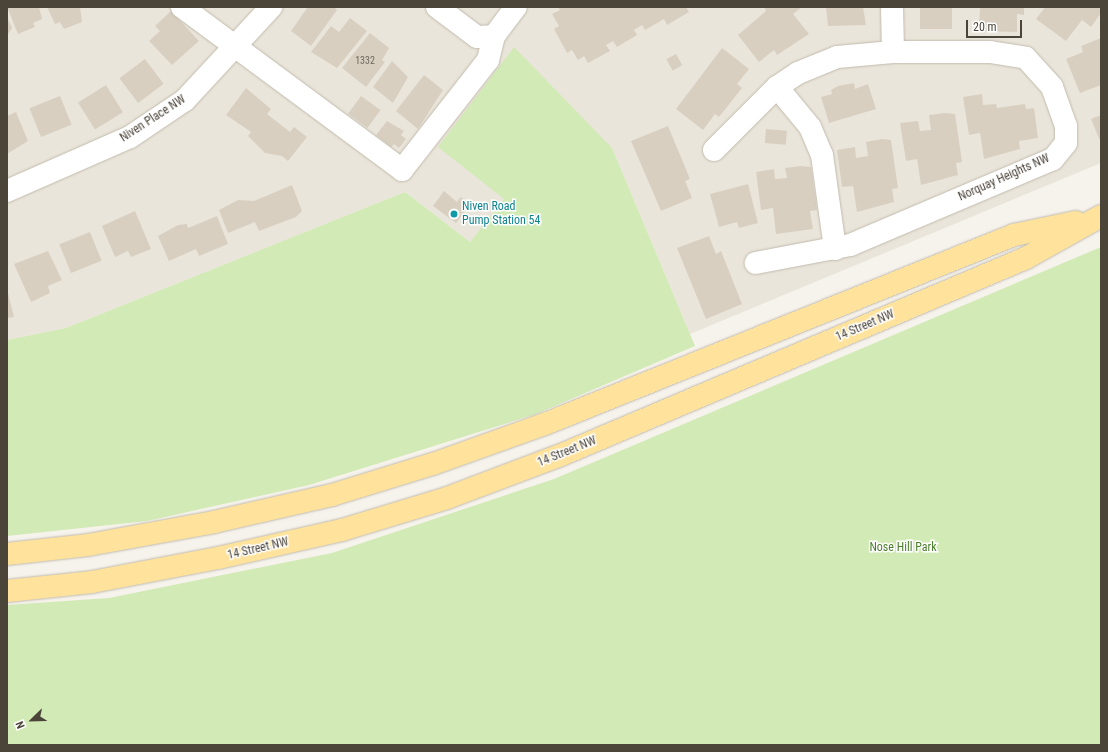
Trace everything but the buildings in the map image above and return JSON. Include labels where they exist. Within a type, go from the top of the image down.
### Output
[{"type":"main road","name":"14 Street NW","points":[[7,554],[88,545],[214,522],[375,482],[545,424],[1014,235],[1099,217]]},
{"type":"main road","name":"14 Street NW","points":[[7,591],[92,582],[218,558],[342,530],[447,498],[561,455],[1026,258],[1099,217]]},
{"type":"street","points":[[182,7],[402,170],[488,60],[494,36],[516,7]]},
{"type":"street","name":"Niven Place NW","points":[[7,191],[130,138],[185,100],[237,47],[270,7]]},
{"type":"street","points":[[437,7],[477,37],[494,36]]},
{"type":"street","points":[[892,7],[893,52]]},
{"type":"street","name":"Norquay Heights NW","points":[[714,150],[777,87],[798,73],[837,57],[893,52],[990,52],[1026,58],[1052,87],[1066,126],[1066,143],[1052,159],[835,249],[756,263]]},
{"type":"street","points":[[777,87],[810,127],[822,155],[835,249]]},
{"type":"shaded area","points":[[7,7],[1101,7],[1101,163],[690,334],[612,148],[504,199],[470,242],[405,192],[66,328],[7,340]]},
{"type":"green space","points":[[514,47],[612,148],[695,346],[536,414],[309,485],[147,521],[7,536],[7,340],[66,328],[405,192],[470,242],[504,199],[438,147]]},
{"type":"green space","name":"Nose Hill Park","points":[[1101,247],[1101,745],[7,745],[7,605],[109,598],[332,553],[554,479]]},
{"type":"place","name":"Niven Road Pump Station 54","points":[[454,214]]}]
